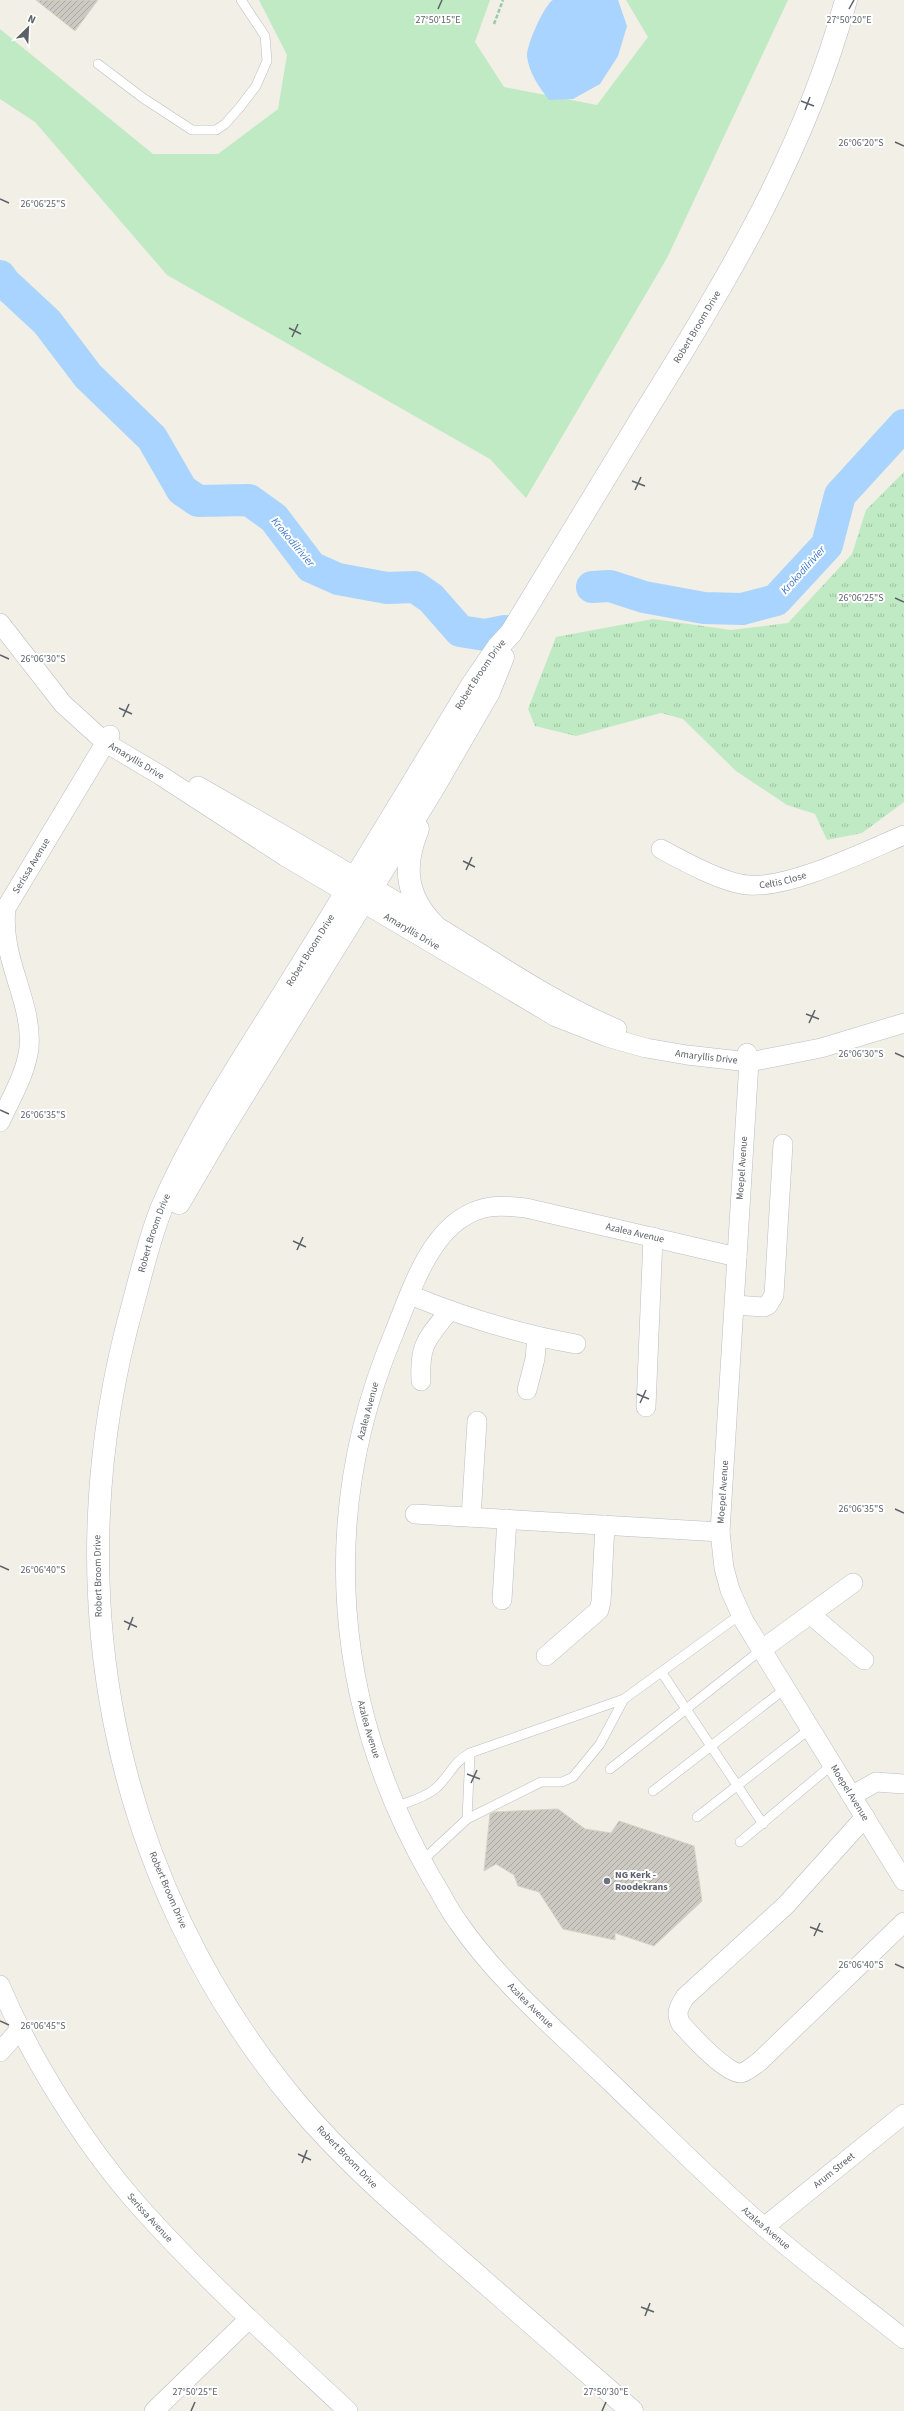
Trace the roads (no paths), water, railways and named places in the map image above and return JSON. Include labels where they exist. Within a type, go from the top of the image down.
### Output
[{"type":"street","name":"Robert Broom Drive","points":[[632,2411],[371,2182],[334,2146],[263,2061],[216,1990],[173,1906],[156,1866],[128,1777],[110,1704],[101,1639],[97,1590],[98,1519],[107,1419],[122,1347],[139,1282],[149,1268],[189,1185],[358,890],[472,685],[498,647],[510,633],[708,310],[750,234],[801,125],[846,0]]},
{"type":"street","name":"Amaryllis Drive","points":[[0,623],[55,694],[87,725],[358,890],[556,1017],[607,1037],[646,1048],[687,1055],[768,1058],[821,1048],[904,1023]]},
{"type":"street","name":"Robert Broom Drive","points":[[358,890],[430,792],[488,692],[506,652],[510,633]]},
{"type":"street","name":"Serissa Avenue","points":[[0,1122],[25,1064],[29,1049],[26,1018],[2,942],[6,908],[108,739]]},
{"type":"street","points":[[430,792],[410,846],[407,867],[415,898],[424,914],[433,924]]},
{"type":"street","name":"Celtis Close","points":[[660,849],[728,880],[746,885],[763,886],[822,869],[904,835]]},
{"type":"street","name":"Amaryllis Drive","points":[[358,890],[433,924],[518,977],[616,1029],[665,1043],[748,1057]]},
{"type":"street","name":"Moepel Avenue","points":[[748,1057],[735,1305],[720,1532],[724,1568],[730,1590],[740,1614],[761,1650],[853,1795],[904,1881]]},
{"type":"street","points":[[735,1305],[764,1307],[768,1305],[774,1295],[783,1144]]},
{"type":"street","name":"Azalea Avenue","points":[[737,1257],[526,1208],[505,1206],[486,1207],[458,1220],[445,1231],[432,1249],[410,1295],[383,1359],[362,1429],[350,1493],[346,1551],[346,1605],[356,1680],[365,1722],[395,1807],[422,1861],[458,1922],[506,1981],[764,2227],[904,2339]]},
{"type":"street","points":[[646,1407],[652,1237]]},
{"type":"street","points":[[410,1295],[449,1311],[537,1337],[576,1344]]},
{"type":"street","points":[[422,1382],[420,1360],[424,1345],[449,1311]]},
{"type":"street","points":[[527,1390],[536,1359],[537,1337]]},
{"type":"street","points":[[471,1517],[477,1421]]},
{"type":"street","points":[[415,1514],[720,1532]]},
{"type":"street","points":[[502,1600],[507,1519]]},
{"type":"street","points":[[546,1656],[599,1610],[601,1602],[605,1525]]},
{"type":"street","points":[[761,1650],[853,1583]]},
{"type":"street","points":[[811,1614],[864,1660]]},
{"type":"street","points":[[853,1795],[876,1782],[904,1784]]},
{"type":"street","points":[[865,1817],[786,1905],[685,1997],[679,2006],[677,2017],[680,2024],[720,2062],[736,2073],[744,2072],[771,2051],[904,1922]]},
{"type":"street","name":"Serissa Avenue","points":[[0,1985],[47,2076],[91,2144],[133,2198],[249,2319],[348,2411]]},
{"type":"street","points":[[0,2052],[21,2028]]},
{"type":"street","name":"Arum Street","points":[[764,2227],[904,2114]]},
{"type":"street","points":[[154,2411],[249,2319]]},
{"type":"lane","points":[[98,64],[144,98],[192,130],[216,130],[225,124],[256,86],[267,61],[265,36],[241,0]]},
{"type":"lane","points":[[395,1807],[428,1794],[440,1784],[459,1759],[624,1699],[662,1673],[740,1614]]},
{"type":"lane","points":[[610,1769],[761,1650]]},
{"type":"lane","points":[[662,1673],[763,1824]]},
{"type":"lane","points":[[653,1791],[786,1688]]},
{"type":"lane","points":[[422,1861],[467,1819],[541,1782],[562,1782],[573,1777],[600,1744],[624,1699]]},
{"type":"lane","points":[[697,1817],[811,1728]]},
{"type":"lane","points":[[467,1819],[470,1754]]},
{"type":"lane","points":[[740,1842],[833,1764]]},
{"type":"water","points":[[553,0],[618,0],[627,26],[618,56],[600,84],[573,99],[549,100],[535,80],[528,62],[527,51],[532,35],[545,9]]},
{"type":"waterway","name":"Krokodilrivier","points":[[0,276],[5,283],[47,322],[88,376],[152,438],[182,490],[198,501],[249,500],[274,518],[311,567],[338,579],[387,588],[415,587],[431,598],[460,631],[485,635],[505,631]]},
{"type":"waterway","name":"Krokodilrivier","points":[[592,587],[610,586],[644,597],[704,608],[742,609],[776,600],[827,545],[840,495],[904,425]]},
{"type":"place","name":"NG Kerk - Roodekrans","points":[[607,1881]]}]
